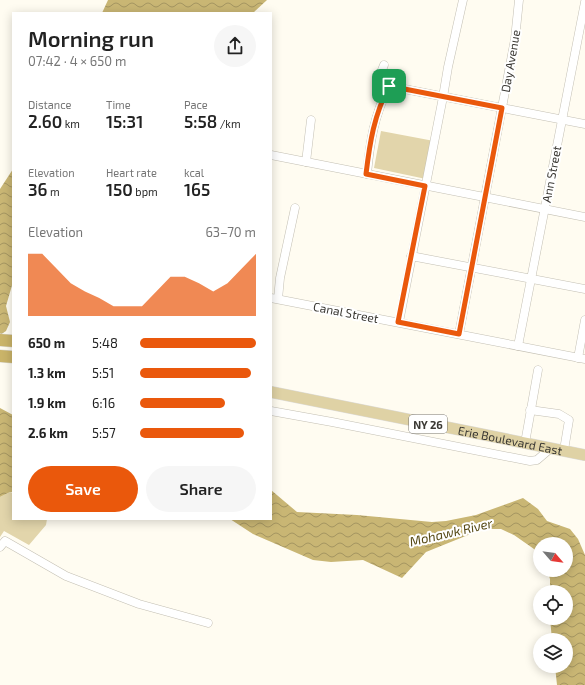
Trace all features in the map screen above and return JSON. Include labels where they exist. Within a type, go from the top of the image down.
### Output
[{"type":"highway","points":[[0,340],[12,342]]},
{"type":"highway","points":[[0,356],[12,358]]},
{"type":"main road","name":"Erie Boulevard East","points":[[272,392],[585,455]]},
{"type":"street","points":[[398,322],[448,67],[463,0]]},
{"type":"street","name":"Day Avenue","points":[[459,334],[515,39],[519,0]]},
{"type":"street","name":"Ann Street","points":[[518,346],[585,2]]},
{"type":"street","points":[[384,65],[380,75],[389,86],[585,124]]},
{"type":"street","points":[[366,174],[374,122],[380,104],[389,86]]},
{"type":"street","points":[[306,162],[311,120]]},
{"type":"street","points":[[272,156],[585,217]]},
{"type":"street","points":[[274,298],[280,278],[295,208]]},
{"type":"street","points":[[411,256],[585,289]]},
{"type":"street","name":"Canal Street","points":[[274,298],[581,358]]},
{"type":"street","points":[[581,358],[585,320]]},
{"type":"street","points":[[525,443],[538,370]]},
{"type":"street","points":[[530,410],[559,414],[569,420],[564,450]]},
{"type":"street","points":[[272,411],[530,461],[537,460],[551,448]]},
{"type":"street","points":[[2,544],[66,576],[139,604],[208,623]]},
{"type":"shaded area","points":[[381,131],[434,141],[426,179],[374,168]]},
{"type":"shaded area","points":[[10,492],[12,493],[12,520],[47,520],[46,525],[29,545],[4,531],[0,537],[0,497]]},
{"type":"water","points":[[108,0],[267,0],[254,12],[102,12]]},
{"type":"water","points":[[12,171],[12,285],[6,306],[10,322],[6,331],[0,335],[0,189]]},
{"type":"water","points":[[0,408],[12,414],[12,492],[0,497]]},
{"type":"water","name":"Mohawk River","points":[[272,491],[297,512],[357,515],[432,522],[446,521],[476,515],[523,498],[538,509],[547,521],[570,529],[578,539],[585,555],[585,685],[557,685],[556,673],[573,673],[573,633],[551,633],[551,625],[573,625],[573,585],[550,585],[549,577],[573,577],[573,537],[533,537],[533,548],[514,535],[501,529],[483,529],[426,552],[402,578],[363,560],[331,562],[313,560],[253,534],[232,520],[272,520]]},
{"type":"route","points":[[389,86],[502,108],[459,334],[398,322],[425,186],[366,174],[374,122],[380,104],[389,86]]}]
